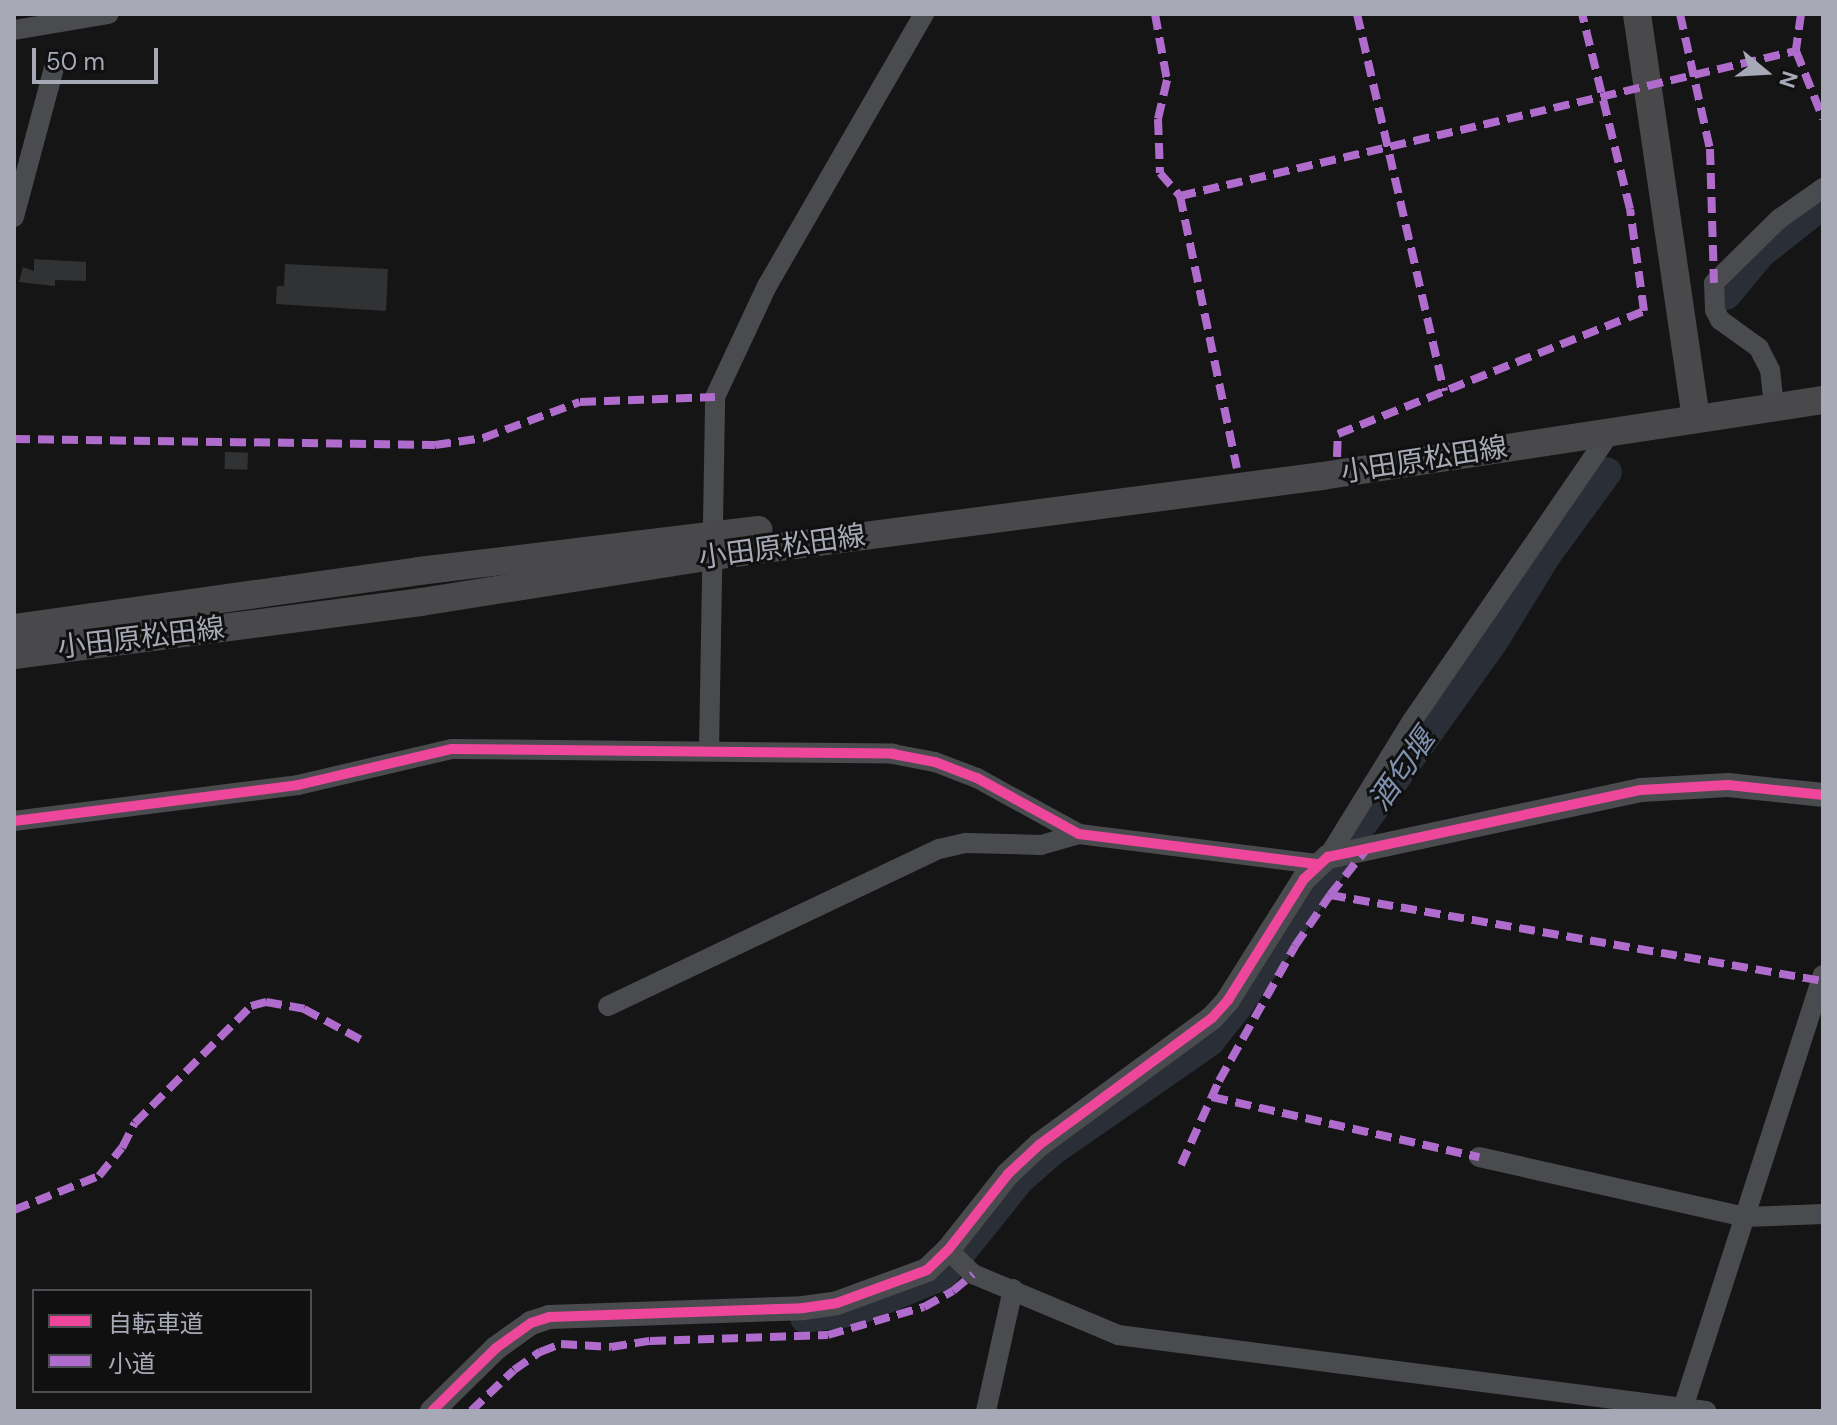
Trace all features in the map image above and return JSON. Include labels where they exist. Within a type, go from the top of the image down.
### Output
[{"type":"main road","points":[[1637,14],[1696,416]]},
{"type":"main road","name":"小田原松田線","points":[[14,628],[419,571],[712,546],[1322,476],[1696,416],[1823,400]]},
{"type":"main road","name":"小田原松田線","points":[[14,655],[421,602],[712,546]]},
{"type":"street","points":[[14,30],[109,14]]},
{"type":"street","points":[[709,751],[715,397],[767,286],[924,14]]},
{"type":"street","points":[[14,217],[56,60]]},
{"type":"street","points":[[1774,407],[1770,370],[1759,348],[1720,320],[1715,310],[1714,283],[1779,219],[1823,188]]},
{"type":"street","points":[[432,1411],[496,1348],[531,1323],[549,1317],[837,1303],[915,1276],[948,1250],[1008,1174],[1039,1145],[1212,1018],[1228,1000],[1412,721],[1612,430]]},
{"type":"street","points":[[14,821],[298,785],[452,749],[709,751],[893,754],[935,762],[977,778],[1079,834]]},
{"type":"street","points":[[608,1006],[939,849],[966,843],[1041,845],[1079,834],[1322,860],[1641,790],[1728,785],[1823,795]]},
{"type":"street","points":[[1683,1408],[1823,975]]},
{"type":"street","points":[[1479,1157],[1745,1217],[1823,1214]]},
{"type":"street","points":[[948,1250],[973,1274],[1118,1335],[1706,1411]]},
{"type":"street","points":[[986,1411],[1013,1289]]},
{"type":"building","points":[[34,259],[86,262],[86,281],[55,280],[55,286],[19,282],[23,267],[34,271]]},
{"type":"building","points":[[285,264],[388,269],[386,311],[276,304],[277,286],[284,286]]},
{"type":"building","points":[[225,452],[248,453],[247,470],[224,469]]},
{"type":"waterway","name":"酒匂堰","points":[[1726,295],[1761,253],[1823,204]]},
{"type":"waterway","name":"酒匂堰","points":[[805,1318],[856,1311],[943,1275],[1019,1180],[1052,1151],[1210,1041],[1493,642],[1545,557],[1607,472]]},
{"type":"marked path","points":[[1155,14],[1167,80],[1158,119],[1160,173],[1180,196],[1237,468]]},
{"type":"marked path","points":[[1357,14],[1444,391]]},
{"type":"marked path","points":[[1337,457],[1338,434],[1644,311],[1630,209],[1582,14]]},
{"type":"marked path","points":[[1680,14],[1710,149],[1714,283]]},
{"type":"marked path","points":[[1801,14],[1796,51],[1823,119]]},
{"type":"marked path","points":[[1180,196],[1796,51]]},
{"type":"marked path","points":[[14,439],[435,445],[483,438],[580,402],[715,397]]},
{"type":"marked path","points":[[1181,1165],[1219,1081],[1295,946],[1365,851]]},
{"type":"marked path","points":[[1330,895],[1821,981]]},
{"type":"marked path","points":[[14,1210],[99,1176],[122,1148],[135,1123],[251,1006],[266,1002],[304,1009],[365,1042]]},
{"type":"marked path","points":[[1212,1097],[1479,1157]]},
{"type":"marked path","points":[[471,1411],[514,1370],[540,1352],[561,1344],[611,1347],[650,1341],[828,1335],[924,1307],[953,1291],[973,1274]]},
{"type":"cycle path","points":[[14,821],[298,785],[452,749],[893,754],[935,762],[977,778],[1079,834],[1316,864]]},
{"type":"cycle path","points":[[432,1411],[496,1348],[531,1323],[549,1317],[803,1308],[837,1303],[927,1270],[948,1250],[1008,1174],[1039,1145],[1212,1018],[1228,1000],[1304,879],[1328,857],[1641,790],[1728,785],[1823,795]]}]
